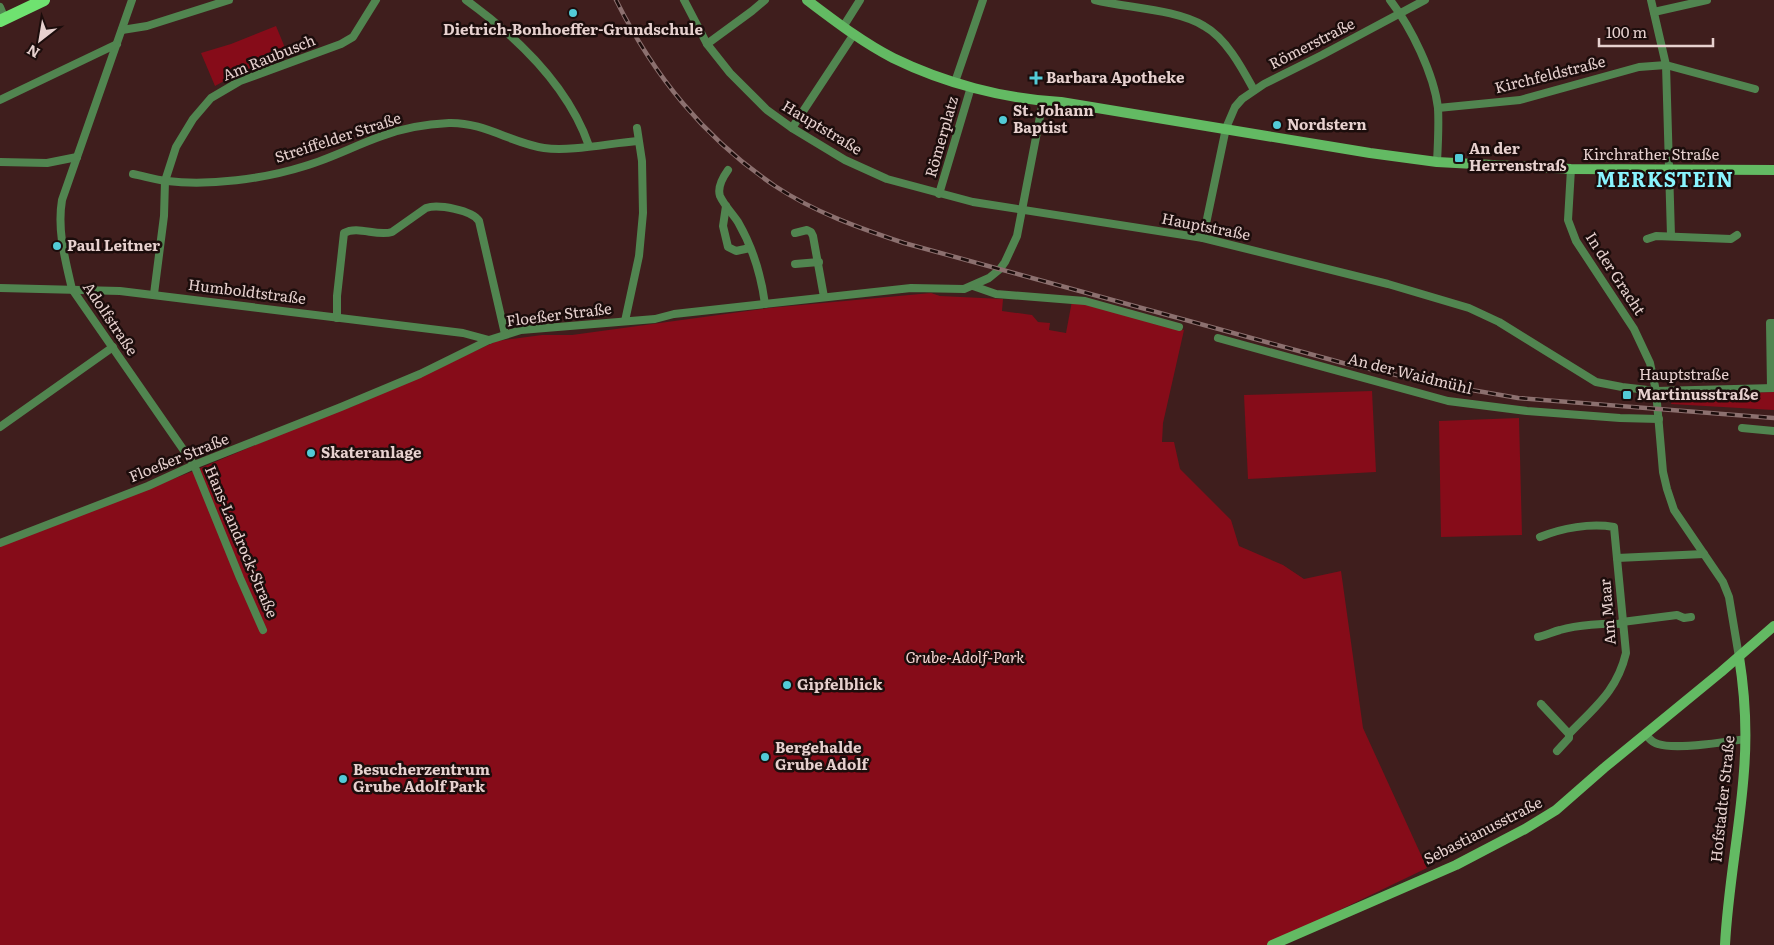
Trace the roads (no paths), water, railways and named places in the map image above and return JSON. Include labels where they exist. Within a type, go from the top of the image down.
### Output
[{"type":"main road","points":[[3,20],[41,0]]},
{"type":"main road","name":"Kirchrather Straße","points":[[808,0],[843,27],[892,58],[971,87],[1043,101],[1061,102],[1370,153],[1437,162],[1571,169],[1669,171],[1774,170]]},
{"type":"main road","name":"Sebastianusstraße","points":[[1272,945],[1456,865],[1525,829],[1556,810],[1774,626]]},
{"type":"main road","name":"Hofstadter Straße","points":[[1725,945],[1727,904],[1744,772],[1744,687],[1739,657]]},
{"type":"street","name":"Adolfstraße","points":[[132,0],[62,200],[59,218],[72,289],[194,465]]},
{"type":"street","points":[[122,30],[147,26],[229,0]]},
{"type":"street","name":"Am Raubusch","points":[[154,294],[162,235],[165,181],[176,147],[193,119],[211,98],[240,81],[341,44],[353,37],[376,0]]},
{"type":"street","points":[[466,0],[490,18],[539,65],[575,115],[589,146]]},
{"type":"street","name":"Hauptstraße","points":[[684,0],[707,44],[730,73],[768,110],[792,128],[845,160],[887,178],[973,202],[1203,238],[1361,277],[1469,308],[1499,322],[1596,382],[1656,391],[1772,388]]},
{"type":"street","points":[[707,44],[765,0]]},
{"type":"street","points":[[843,27],[860,0]]},
{"type":"street","points":[[955,82],[983,0]]},
{"type":"street","points":[[1095,0],[1135,4],[1180,16],[1206,26],[1222,41],[1238,61],[1254,90]]},
{"type":"street","points":[[1390,0],[1401,14],[1425,63],[1434,91],[1438,108],[1437,162]]},
{"type":"street","name":"Römerstraße","points":[[1203,238],[1226,128],[1235,107],[1254,90],[1425,0]]},
{"type":"street","points":[[1651,0],[1666,65],[1671,236]]},
{"type":"street","points":[[1654,12],[1707,0]]},
{"type":"street","points":[[0,7],[3,20]]},
{"type":"street","points":[[792,128],[854,34]]},
{"type":"street","points":[[0,100],[117,44]]},
{"type":"street","name":"Kirchfeldstraße","points":[[1438,108],[1520,100],[1639,67],[1666,65],[1755,89]]},
{"type":"street","name":"Römerplatz","points":[[940,194],[971,87]]},
{"type":"street","points":[[1023,209],[1043,101]]},
{"type":"street","name":"Streiffelder Straße","points":[[133,174],[165,181],[185,182],[261,177],[305,166],[352,149],[383,135],[413,128],[450,123],[475,126],[527,144],[545,148],[589,146],[638,140]]},
{"type":"street","points":[[625,321],[641,238],[643,182],[637,128]]},
{"type":"street","points":[[0,162],[47,163],[77,157]]},
{"type":"street","name":"In der Gracht","points":[[1571,169],[1568,220],[1576,241],[1634,329],[1650,363],[1656,391]]},
{"type":"street","points":[[728,170],[719,189],[720,195],[736,220],[760,271],[765,304]]},
{"type":"street","points":[[337,318],[344,232],[352,230],[386,234],[432,206],[469,213],[476,216],[479,221],[505,334]]},
{"type":"street","points":[[726,206],[723,226],[728,248],[736,251],[750,248]]},
{"type":"street","name":"Floeßer Straße","points":[[0,543],[288,429],[420,374],[505,334],[522,330],[625,321],[911,288],[964,289],[989,278],[1000,270],[1017,236],[1023,209]]},
{"type":"street","points":[[795,233],[808,230],[811,232],[819,262],[824,297]]},
{"type":"street","points":[[1647,239],[1656,236],[1671,236],[1731,240],[1737,235]]},
{"type":"street","points":[[794,264],[819,262]]},
{"type":"street","points":[[973,286],[996,294],[1085,301],[1179,327]]},
{"type":"street","name":"Humboldtstraße","points":[[0,288],[72,289],[154,294],[463,333],[489,340]]},
{"type":"street","points":[[1772,388],[1770,323],[1774,322]]},
{"type":"street","name":"An der Waidmühl","points":[[1218,338],[1448,401],[1526,411],[1659,419]]},
{"type":"street","points":[[0,427],[113,347]]},
{"type":"street","points":[[1656,391],[1663,472],[1674,510],[1723,582],[1729,597],[1739,657]]},
{"type":"street","points":[[1742,428],[1774,431]]},
{"type":"street","name":"Hans-Landrock-Straße","points":[[194,465],[263,630]]},
{"type":"street","name":"Am Maar","points":[[1540,538],[1553,532],[1578,527],[1614,527],[1626,653],[1622,670],[1616,682],[1605,697],[1569,734],[1569,738],[1556,751]]},
{"type":"street","points":[[1617,558],[1704,554]]},
{"type":"street","points":[[1538,637],[1552,635],[1560,630],[1597,624],[1622,623],[1677,615],[1684,618],[1691,617]]},
{"type":"street","points":[[1541,704],[1569,734]]},
{"type":"street","points":[[1645,734],[1658,745],[1680,745],[1745,739]]},
{"type":"railway","points":[[616,0],[631,28],[664,80],[683,104],[726,147],[775,186],[805,204],[837,219],[870,231],[904,243],[1343,363],[1437,384],[1518,398],[1774,418]]},
{"type":"place","name":"Dietrich-Bonhoeffer-Grundschule","points":[[573,13]]},
{"type":"place","name":"Barbara Apotheke","points":[[1036,78]]},
{"type":"place","name":"St. Johann Baptist","points":[[1003,120]]},
{"type":"place","name":"Nordstern","points":[[1277,125]]},
{"type":"place","name":"An der Herrenstraß","points":[[1459,158]]},
{"type":"place","name":"Paul Leitner","points":[[57,246]]},
{"type":"place","name":"Martinusstraße","points":[[1627,395]]},
{"type":"place","name":"Skateranlage","points":[[311,453]]},
{"type":"place","name":"Gipfelblick","points":[[787,685]]},
{"type":"place","name":"Bergehalde Grube Adolf","points":[[765,757]]},
{"type":"place","name":"Besucherzentrum Grube Adolf Park","points":[[343,779]]},
{"type":"district","name":"MERKSTEIN","points":[[1665,180]]},
{"type":"park label","name":"Grube-Adolf-Park","points":[[965,658]]}]
